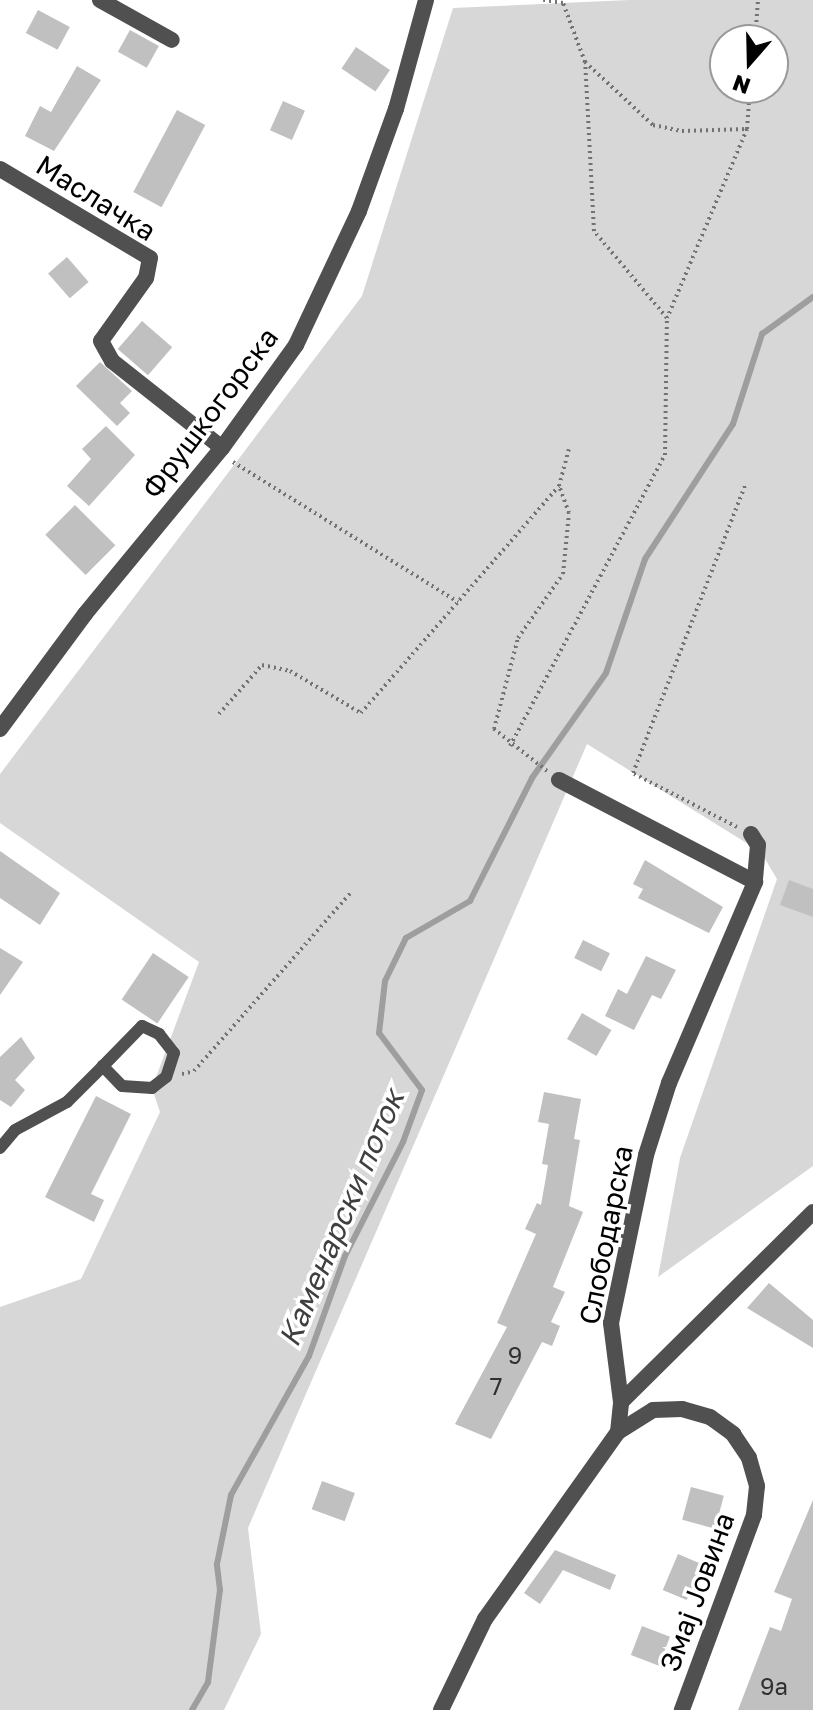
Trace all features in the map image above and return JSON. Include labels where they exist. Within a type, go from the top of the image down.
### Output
[{"type":"street","points":[[100,0],[172,40]]},
{"type":"street","name":"Фрушкогорска","points":[[0,729],[85,614],[220,450],[289,356],[338,262],[396,109],[426,0]]},
{"type":"street","name":"Маслачка","points":[[0,169],[150,258],[146,278],[101,341],[112,361],[220,450]]},
{"type":"street","points":[[559,780],[755,882]]},
{"type":"street","name":"Слободарска","points":[[441,1710],[485,1619],[618,1432],[621,1402],[611,1323],[646,1155],[669,1083],[755,882],[758,845],[751,834]]},
{"type":"street","points":[[621,1402],[813,1212]]},
{"type":"street","name":"Змај Јовина","points":[[618,1432],[653,1410],[682,1409],[710,1417],[733,1434],[749,1458],[757,1486],[754,1515],[682,1710]]},
{"type":"lane","points":[[0,1148],[15,1130],[67,1102],[142,1026],[159,1034],[174,1053],[160,1081],[152,1088],[122,1086],[103,1066]]},
{"type":"path","points":[[543,0],[563,3],[585,62],[594,231],[667,318]]},
{"type":"path","points":[[756,24],[758,0]]},
{"type":"path","points":[[585,62],[653,125],[682,131],[747,129]]},
{"type":"path","points":[[510,746],[665,455],[667,318],[747,129],[749,104]]},
{"type":"path","points":[[219,714],[262,665],[290,671],[361,713],[559,486],[569,449]]},
{"type":"path","points":[[220,450],[458,602]]},
{"type":"path","points":[[745,485],[633,773],[751,834]]},
{"type":"path","points":[[559,486],[569,513],[563,574],[518,638],[494,729],[510,746],[559,780]]},
{"type":"path","points":[[160,1081],[194,1071],[351,892]]},
{"type":"shaded area","points":[[629,0],[813,0],[813,1166],[658,1277],[680,1158],[777,879],[761,852],[587,744],[248,1528],[261,1634],[224,1710],[0,1710],[0,1307],[81,1279],[160,1112],[152,1088],[199,962],[0,823],[0,774],[362,296],[453,8]]},
{"type":"building","points":[[38,10],[70,27],[58,50],[26,33]]},
{"type":"building","points":[[130,30],[159,46],[147,68],[118,52]]},
{"type":"building","points":[[356,47],[390,70],[375,91],[341,69]]},
{"type":"building","points":[[77,66],[101,80],[54,151],[25,136],[40,106],[51,112]]},
{"type":"building","points":[[283,101],[305,111],[292,140],[270,130]]},
{"type":"building","points":[[177,110],[205,125],[162,207],[133,192]]},
{"type":"building","points":[[67,257],[89,282],[70,298],[48,273]]},
{"type":"building","points":[[142,321],[172,347],[148,375],[118,349]]},
{"type":"building","points":[[100,362],[132,391],[120,403],[130,413],[117,426],[76,386]]},
{"type":"building","points":[[106,426],[135,455],[89,506],[67,486],[91,459],[82,449]]},
{"type":"building","points":[[75,505],[115,545],[86,575],[45,535]]},
{"type":"building","points":[[0,851],[60,893],[40,925],[0,898]]},
{"type":"building","points":[[645,860],[723,907],[709,933],[638,898],[643,889],[633,884]]},
{"type":"building","points":[[789,880],[813,889],[813,917],[780,905]]},
{"type":"building","points":[[583,940],[610,953],[601,971],[574,958]]},
{"type":"building","points":[[0,948],[23,962],[0,995]]},
{"type":"building","points":[[153,953],[189,977],[157,1023],[122,999]]},
{"type":"building","points":[[646,956],[676,970],[661,999],[652,995],[634,1030],[605,1016],[618,989],[627,994]]},
{"type":"building","points":[[582,1013],[611,1030],[596,1056],[567,1039]]},
{"type":"building","points":[[21,1037],[35,1058],[15,1080],[25,1090],[11,1107],[0,1100],[0,1057]]},
{"type":"building","points":[[544,1092],[581,1099],[574,1139],[580,1140],[569,1206],[583,1212],[553,1287],[565,1292],[551,1322],[560,1326],[552,1346],[542,1342],[491,1439],[455,1424],[507,1327],[497,1323],[536,1234],[525,1229],[537,1203],[541,1205],[548,1165],[542,1164],[549,1124],[538,1122]]},
{"type":"building","points":[[96,1096],[131,1114],[91,1194],[104,1200],[94,1222],[45,1197]]},
{"type":"building","points":[[769,1283],[813,1320],[813,1348],[747,1308]]},
{"type":"building","points":[[322,1481],[355,1493],[345,1521],[312,1509]]},
{"type":"building","points":[[691,1487],[724,1496],[715,1529],[682,1520]]},
{"type":"building","points":[[813,1500],[813,1710],[738,1710],[770,1627],[781,1631],[792,1599],[774,1592]]},
{"type":"building","points":[[555,1550],[616,1575],[610,1590],[563,1570],[540,1604],[524,1593]]},
{"type":"building","points":[[678,1554],[702,1564],[687,1600],[663,1590]]},
{"type":"building","points":[[642,1626],[670,1637],[659,1666],[631,1655]]},
{"type":"waterway","name":"Каменарски поток","points":[[192,1710],[208,1682],[220,1590],[217,1564],[231,1495],[309,1356],[345,1256],[403,1142],[422,1090],[379,1033],[385,981],[406,938],[470,901],[532,778],[606,673],[645,559],[733,424],[762,334],[813,297]]}]
